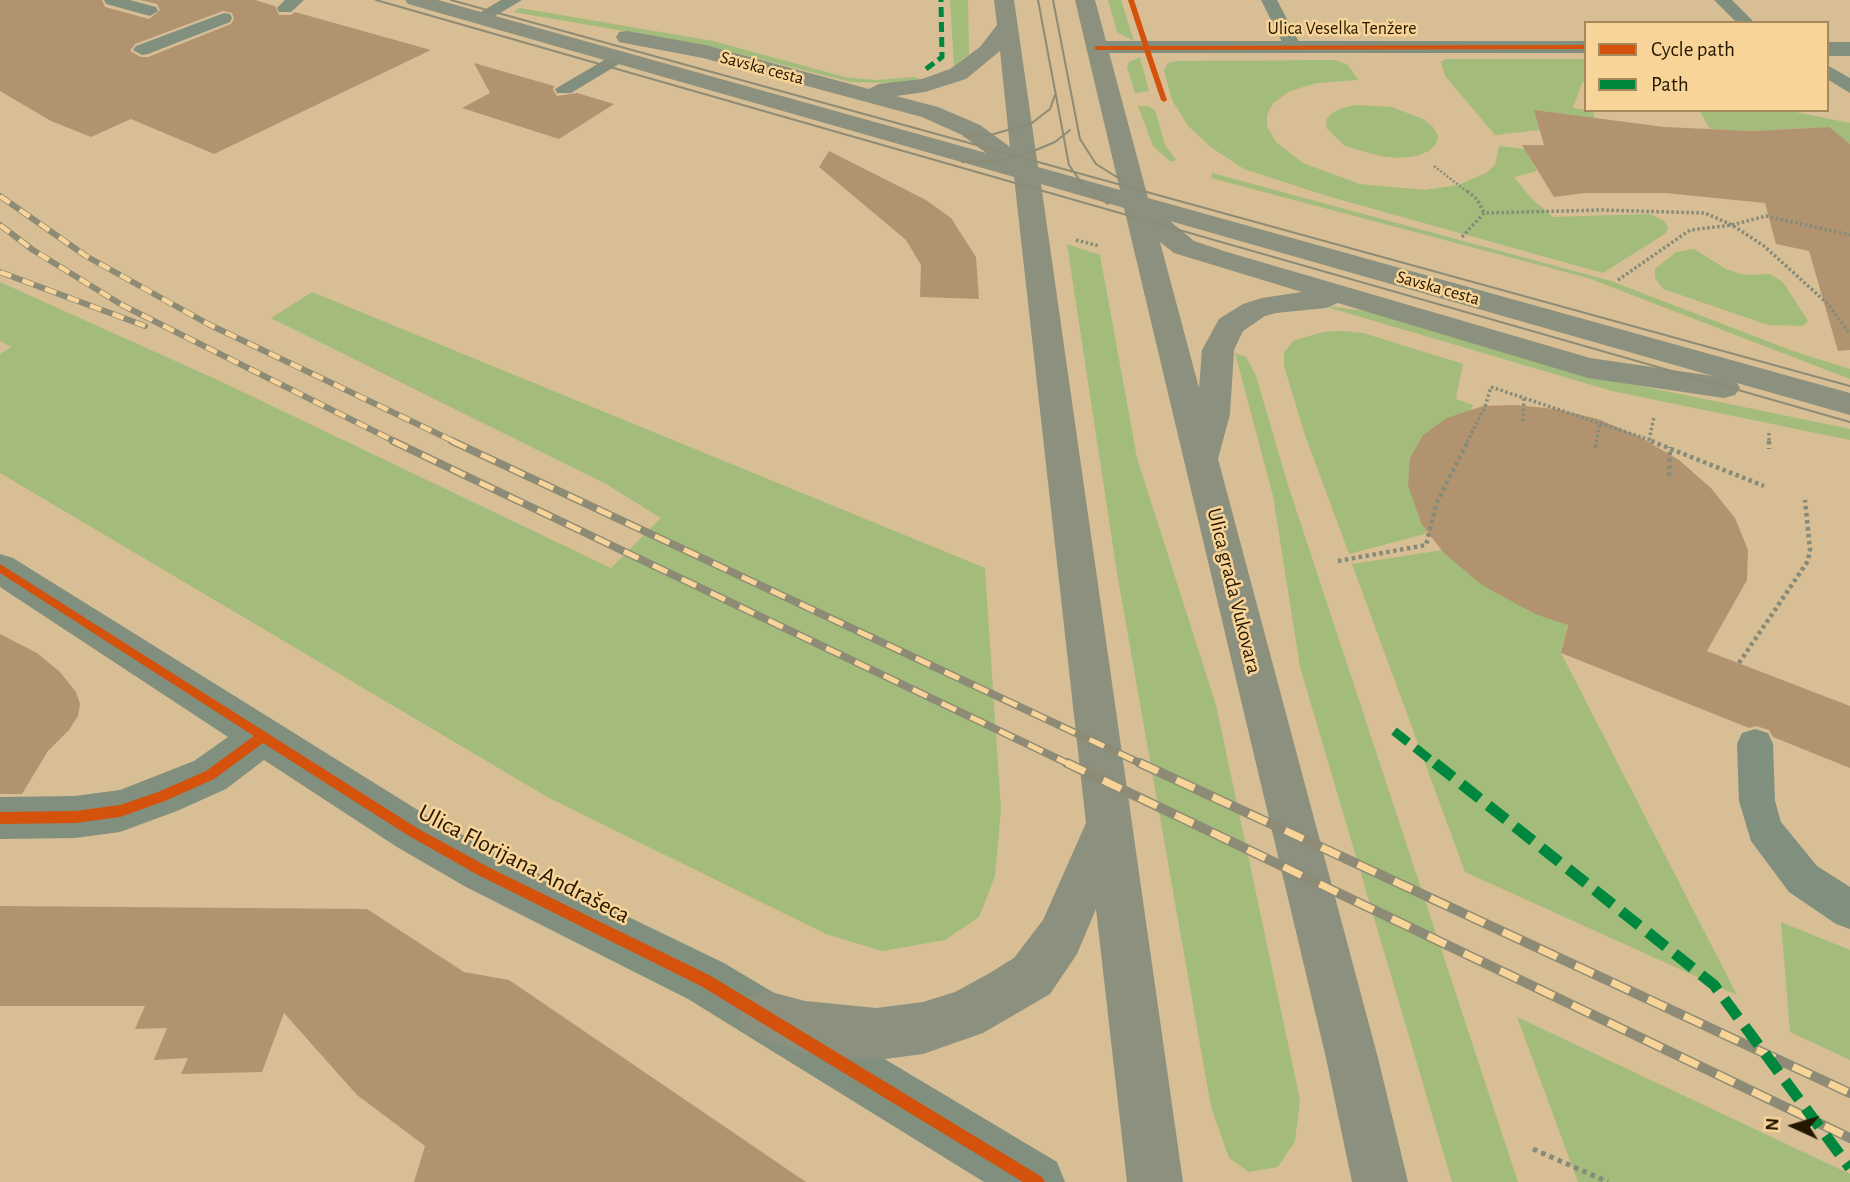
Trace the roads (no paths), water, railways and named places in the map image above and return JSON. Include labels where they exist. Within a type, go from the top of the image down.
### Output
[{"type":"main road","name":"Savska cesta","points":[[415,0],[1836,400]]},
{"type":"main road","points":[[1004,0],[1155,1182]]},
{"type":"main road","name":"Ulica grada Vukovara","points":[[1085,0],[1352,1058],[1380,1182]]},
{"type":"main road","name":"Savska cesta","points":[[479,18],[532,23],[681,47],[956,121],[988,140],[1026,172]]},
{"type":"main road","points":[[845,90],[883,91],[941,82],[975,64],[999,39],[1007,26]]},
{"type":"main road","points":[[1136,203],[1153,222],[1184,247],[1588,368],[1671,382],[1836,400]]},
{"type":"main road","points":[[1201,462],[1213,414],[1218,350],[1230,326],[1254,310],[1282,302],[1315,298],[1366,302]]},
{"type":"main road","points":[[764,1016],[806,1027],[877,1034],[923,1028],[965,1015],[1032,976],[1060,937],[1109,823]]},
{"type":"street","name":"Ulica Veselka Tenžere","points":[[1097,48],[1584,47]]},
{"type":"street","points":[[1829,49],[1850,48]]},
{"type":"street","name":"Ulica Florijana Andrašeca","points":[[0,568],[412,832],[483,871],[663,958],[764,1016],[1037,1182]]},
{"type":"street","points":[[0,818],[75,817],[120,811],[161,797],[209,775],[263,736]]},
{"type":"lane","points":[[112,0],[150,11]]},
{"type":"lane","points":[[479,18],[514,0]]},
{"type":"lane","points":[[1269,0],[1292,46]]},
{"type":"lane","points":[[1722,0],[1745,21]]},
{"type":"lane","points":[[142,50],[225,27],[200,44]]},
{"type":"lane","points":[[564,89],[618,57]]},
{"type":"lane","points":[[1829,71],[1850,87]]},
{"type":"lane","points":[[1755,744],[1757,801],[1764,829],[1803,879],[1850,910]]},
{"type":"tram line","points":[[376,0],[1850,422]]},
{"type":"tram line","points":[[451,0],[1018,156]]},
{"type":"tram line","points":[[1038,0],[1063,135]]},
{"type":"tram line","points":[[1053,0],[1080,139],[1096,164],[1120,179]]},
{"type":"tram line","points":[[964,136],[994,134],[1032,123],[1050,109],[1055,95]]},
{"type":"tram line","points":[[1063,135],[1070,130]]},
{"type":"tram line","points":[[1018,156],[1055,142],[1063,135]]},
{"type":"tram line","points":[[1063,135],[1069,165],[1074,172]]},
{"type":"tram line","points":[[962,162],[995,161],[1018,156]]},
{"type":"tram line","points":[[1018,156],[1074,172]]},
{"type":"tram line","points":[[1074,172],[1850,386]]},
{"type":"tram line","points":[[1074,172],[1083,185],[1108,204]]},
{"type":"railway","points":[[0,196],[86,256],[208,324],[455,442]]},
{"type":"railway","points":[[0,225],[33,250],[122,305],[396,442]]},
{"type":"railway","points":[[0,272],[145,326]]},
{"type":"railway","points":[[393,441],[1071,765]]},
{"type":"railway","points":[[452,441],[1144,765]]},
{"type":"railway","points":[[1067,763],[1850,1138]]},
{"type":"railway","points":[[1140,763],[1850,1093]]}]
